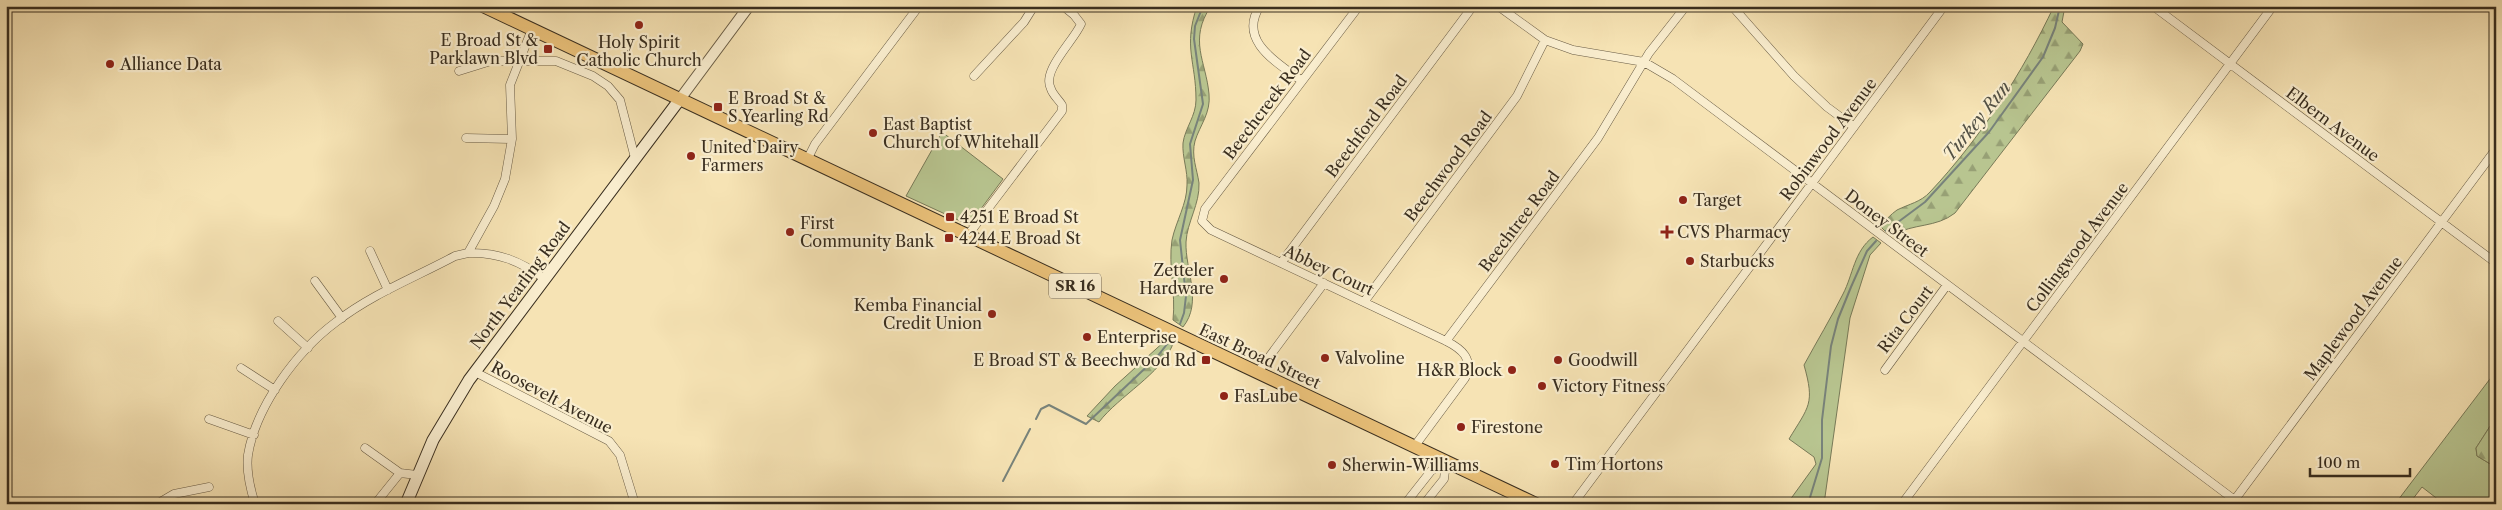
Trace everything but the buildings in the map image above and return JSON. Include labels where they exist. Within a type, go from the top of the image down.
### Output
[{"type":"main road","name":"East Broad Street","points":[[483,6],[1536,504]]},
{"type":"main road","name":"North Yearling Road","points":[[406,504],[433,440],[476,372],[680,99]]},
{"type":"street","points":[[680,99],[749,6]]},
{"type":"street","points":[[807,160],[815,144],[919,6]]},
{"type":"street","points":[[974,76],[1024,22],[1034,6]]},
{"type":"street","points":[[968,235],[1062,111],[1062,105],[1050,88],[1049,76],[1053,66],[1076,36],[1081,24],[1063,6]]},
{"type":"street","points":[[1260,6],[1254,22],[1256,41],[1265,53],[1302,81]]},
{"type":"street","name":"Beechcreek Road","points":[[1202,221],[1205,209],[1359,6]]},
{"type":"street","name":"Beechford Road","points":[[1281,263],[1472,6]]},
{"type":"street","name":"Doney Street","points":[[1498,6],[1546,40],[1574,50],[1644,62],[1673,79],[2236,502]]},
{"type":"street","name":"Beechtree Road","points":[[1446,341],[1598,138],[1658,40],[1686,6]]},
{"type":"street","points":[[1732,6],[1804,86],[1854,127]]},
{"type":"street","name":"Robinwood Avenue","points":[[1573,504],[1944,6]]},
{"type":"street","name":"Elbern Avenue","points":[[2154,6],[2496,263]]},
{"type":"street","name":"Collingwood Avenue","points":[[1902,504],[2273,6]]},
{"type":"street","points":[[468,253],[502,189],[512,139],[510,85],[532,29]]},
{"type":"street","name":"Beechwood Road","points":[[1364,302],[1517,96],[1546,40]]},
{"type":"street","points":[[459,71],[491,61],[556,62],[593,76],[608,86],[620,100],[635,158]]},
{"type":"street","points":[[466,138],[512,139]]},
{"type":"street","name":"Maplewood Avenue","points":[[2236,502],[2496,150]]},
{"type":"street","name":"Abbey Court","points":[[1202,221],[1211,230],[1446,341]]},
{"type":"street","points":[[370,251],[388,290]]},
{"type":"street","points":[[255,504],[247,469],[254,435],[275,390],[298,358],[342,318],[388,290],[455,256],[468,253],[494,253],[505,256],[545,279]]},
{"type":"street","points":[[315,281],[342,318]]},
{"type":"street","points":[[1258,372],[1324,283]]},
{"type":"street","name":"Rita Court","points":[[1885,370],[1948,285]]},
{"type":"street","points":[[278,321],[308,348]]},
{"type":"street","points":[[1414,447],[1462,383],[1468,371],[1469,364],[1464,352],[1446,341]]},
{"type":"street","points":[[241,368],[275,390]]},
{"type":"street","name":"Roosevelt Avenue","points":[[476,372],[609,441],[620,455],[635,504]]},
{"type":"street","points":[[209,419],[254,435]]},
{"type":"street","points":[[365,448],[400,473],[417,475]]},
{"type":"street","points":[[1406,503],[1431,471],[1446,462]]},
{"type":"street","points":[[1424,504],[1444,479],[1446,462]]},
{"type":"street","points":[[375,504],[400,473]]},
{"type":"street","points":[[157,504],[174,494],[209,487]]},
{"type":"green space","points":[[1197,6],[1211,6],[1204,18],[1199,40],[1209,101],[1207,113],[1194,147],[1199,191],[1186,242],[1192,286],[1192,307],[1183,327],[1173,320],[1174,300],[1171,250],[1172,240],[1187,192],[1183,143],[1196,106],[1191,33]]},
{"type":"green space","points":[[2054,6],[2065,6],[2062,22],[2083,44],[2080,51],[1955,213],[1940,221],[1901,231],[1893,235],[1886,232],[1880,226],[1897,210],[1919,201],[1926,195],[1966,150],[2014,80]]},
{"type":"green space","points":[[942,132],[1003,179],[969,225],[906,196]]},
{"type":"green space","points":[[1873,237],[1881,243],[1870,255],[1850,318],[1824,504],[1787,504],[1816,464],[1814,457],[1789,439],[1808,404],[1809,388],[1804,365],[1843,294],[1858,256]]},
{"type":"green space","points":[[1166,340],[1173,344],[1167,355],[1150,375],[1107,412],[1099,422],[1087,416],[1115,386]]},
{"type":"green space","points":[[2496,371],[2496,417],[2476,448],[2477,456],[2492,465],[2496,470],[2496,504],[2444,504],[2422,487],[2409,504],[2395,504]]},
{"type":"green space","points":[[2496,417],[2496,470],[2492,465],[2477,456],[2476,448]]},
{"type":"waterway","points":[[1180,324],[1184,313],[1186,296],[1180,240],[1193,180],[1190,144],[1203,104],[1194,39],[1195,26],[1203,6]]},
{"type":"waterway","name":"Turkey Run","points":[[1886,231],[1925,202],[1989,132],[2043,57],[2055,28],[2060,6]]},
{"type":"waterway","name":"Turkey Run","points":[[1808,504],[1822,458],[1822,420],[1831,346],[1838,319],[1851,287],[1867,251],[1876,241]]},
{"type":"waterway","points":[[1036,419],[1041,409],[1049,405],[1086,424],[1156,358],[1168,343]]},
{"type":"waterway","points":[[1003,481],[1030,429]]},
{"type":"place","name":"Holy Spirit Catholic Church","points":[[639,25]]},
{"type":"place","name":"E Broad St & Parklawn Blvd","points":[[548,49]]},
{"type":"place","name":"Alliance Data","points":[[110,64]]},
{"type":"place","name":"E Broad St & S Yearling Rd","points":[[718,107]]},
{"type":"place","name":"East Baptist Church of Whitehall","points":[[873,133]]},
{"type":"place","name":"United Dairy Farmers","points":[[691,156]]},
{"type":"place","name":"Target","points":[[1683,200]]},
{"type":"place","name":"4251 E Broad St","points":[[950,217]]},
{"type":"place","name":"First Community Bank","points":[[790,232]]},
{"type":"place","name":"CVS Pharmacy","points":[[1667,232]]},
{"type":"place","name":"4244 E Broad St","points":[[949,238]]},
{"type":"place","name":"Starbucks","points":[[1690,261]]},
{"type":"place","name":"Zetteler Hardware","points":[[1224,279]]},
{"type":"place","name":"Kemba Financial Credit Union","points":[[992,314]]},
{"type":"place","name":"Enterprise","points":[[1087,337]]},
{"type":"place","name":"Valvoline","points":[[1325,358]]},
{"type":"place","name":"E Broad ST & Beechwood Rd","points":[[1206,360]]},
{"type":"place","name":"Goodwill","points":[[1558,360]]},
{"type":"place","name":"H&R Block","points":[[1512,370]]},
{"type":"place","name":"Victory Fitness","points":[[1542,386]]},
{"type":"place","name":"FasLube","points":[[1224,396]]},
{"type":"place","name":"Firestone","points":[[1461,427]]},
{"type":"place","name":"Tim Hortons","points":[[1555,464]]},
{"type":"place","name":"Sherwin-Williams","points":[[1332,465]]}]
